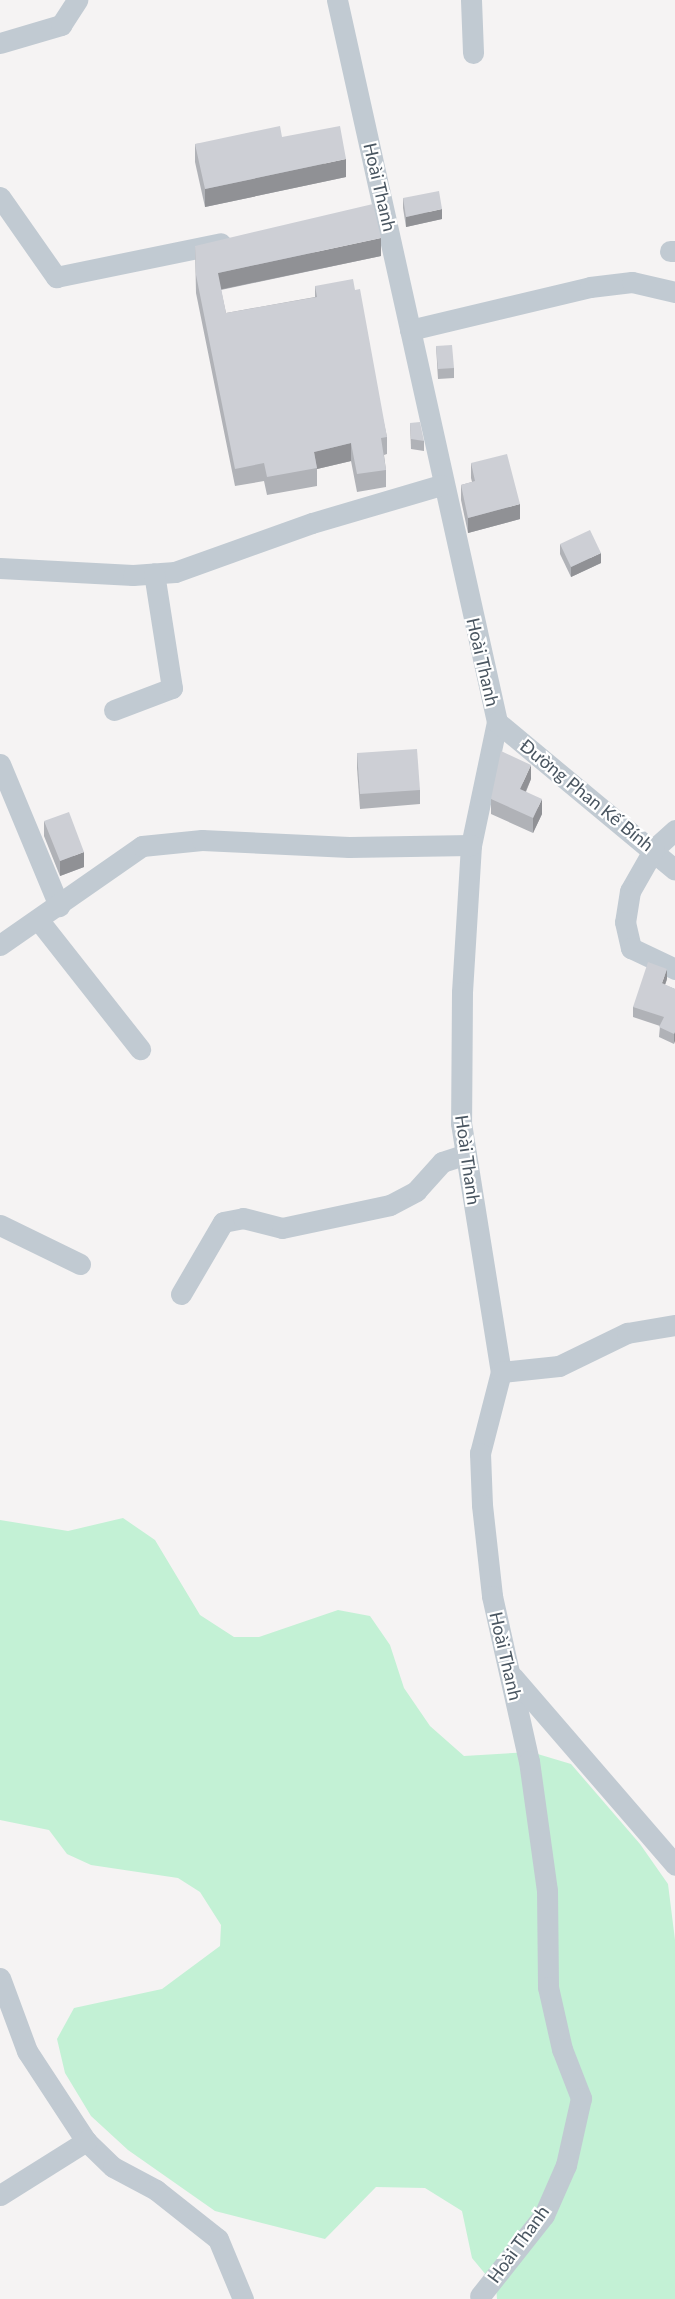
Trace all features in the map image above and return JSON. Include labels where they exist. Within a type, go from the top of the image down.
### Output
[{"type":"street","points":[[0,43],[61,25],[77,0]]},
{"type":"street","name":"Hoài Thanh","points":[[337,0],[384,201],[441,485],[497,722],[471,845],[462,992],[466,1154],[501,1372],[480,1453],[492,1596],[504,1661],[512,1676],[547,1890],[548,1987],[562,2049],[581,2098],[566,2165],[544,2215],[477,2298]]},
{"type":"street","points":[[471,0],[473,53]]},
{"type":"street","points":[[0,197],[56,277],[248,237]]},
{"type":"street","points":[[362,207],[384,201]]},
{"type":"street","points":[[410,330],[590,287],[632,282],[675,292]]},
{"type":"street","points":[[0,568],[175,572],[312,523],[441,485]]},
{"type":"street","points":[[114,710],[172,688],[154,573]]},
{"type":"street","name":"Đường Phan Kế Bính","points":[[497,722],[654,849],[675,870]]},
{"type":"street","points":[[0,764],[59,906]]},
{"type":"street","points":[[675,830],[654,849],[630,891],[625,922],[631,948],[675,969]]},
{"type":"street","points":[[0,945],[40,922],[100,870],[142,846],[202,840],[349,847],[471,845]]},
{"type":"street","points":[[40,922],[140,1049]]},
{"type":"street","points":[[181,1294],[223,1222],[243,1218],[282,1228],[390,1205],[416,1191],[442,1162],[466,1154]]},
{"type":"street","points":[[0,1225],[80,1264]]},
{"type":"street","points":[[501,1372],[559,1366],[627,1334],[675,1325]]},
{"type":"street","points":[[512,1676],[675,1865]]},
{"type":"street","points":[[0,1978],[27,2051],[86,2141],[113,2167],[156,2190],[218,2239],[243,2299]]},
{"type":"street","points":[[0,2195],[86,2141]]},
{"type":"green space","points":[[123,1518],[155,1540],[200,1615],[234,1637],[259,1637],[338,1610],[370,1616],[390,1645],[404,1688],[430,1726],[464,1756],[531,1752],[571,1764],[640,1844],[668,1884],[675,1940],[675,2299],[497,2299],[496,2287],[472,2258],[462,2211],[425,2188],[376,2187],[325,2239],[215,2211],[128,2150],[91,2116],[65,2073],[57,2039],[74,2008],[162,1989],[220,1946],[221,1925],[200,1892],[178,1878],[91,1865],[67,1854],[49,1830],[0,1820],[0,1520],[68,1531]]},
{"type":"building","points":[[280,126],[282,137],[340,126],[346,159],[205,189],[195,144]]},
{"type":"building","points":[[439,191],[442,209],[406,217],[403,198]]},
{"type":"building","points":[[373,204],[381,238],[218,273],[226,313],[317,297],[315,286],[353,279],[355,290],[360,289],[387,437],[381,438],[386,470],[357,474],[351,443],[314,452],[317,468],[267,477],[264,463],[235,469],[196,275],[195,246]]},
{"type":"building","points":[[452,345],[454,368],[438,369],[436,346]]},
{"type":"building","points":[[420,422],[424,441],[411,439],[410,423]]},
{"type":"building","points":[[507,454],[520,504],[468,518],[461,485],[475,481],[471,463]]},
{"type":"building","points":[[590,530],[601,553],[571,567],[560,544]]},
{"type":"building","points":[[417,749],[420,790],[360,794],[357,753]]},
{"type":"building","points":[[501,751],[531,765],[520,789],[542,799],[533,818],[491,799]]},
{"type":"building","points":[[69,812],[84,852],[60,861],[44,821]]},
{"type":"building","points":[[648,962],[667,969],[662,983],[675,989],[674,1034],[659,1027],[664,1017],[633,1007]]}]
